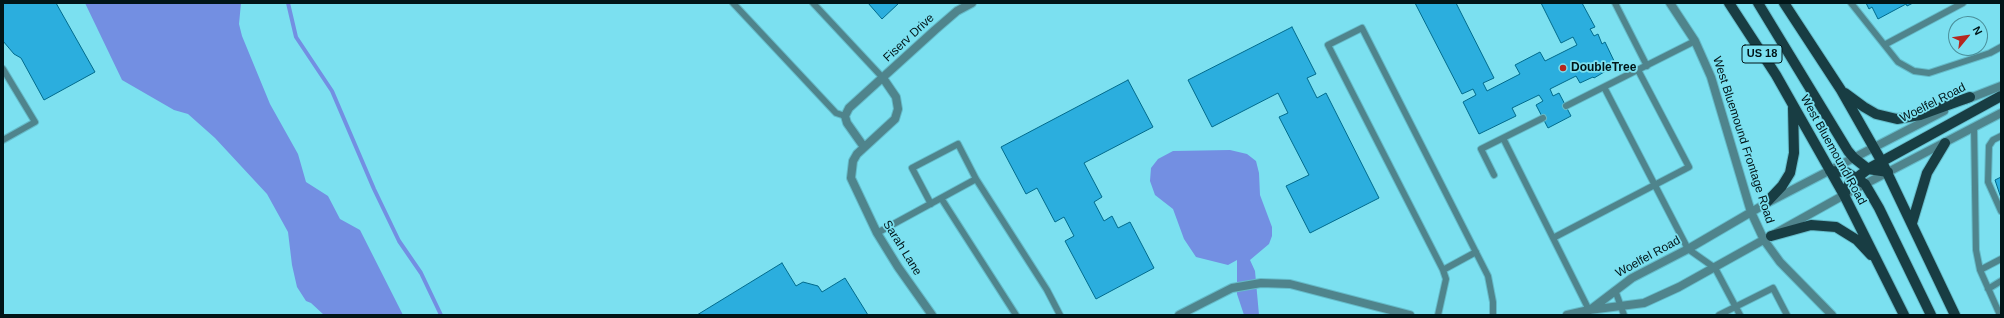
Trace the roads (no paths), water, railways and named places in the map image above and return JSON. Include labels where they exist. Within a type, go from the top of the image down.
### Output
[{"type":"main road","name":"West Bluemound Road","points":[[1729,3],[1776,75],[1844,195],[1885,274],[1904,315]]},
{"type":"main road","points":[[1758,3],[1854,158],[1868,169],[1888,172]]},
{"type":"main road","points":[[1784,3],[1841,90],[1888,172],[1955,315]]},
{"type":"main road","points":[[1841,90],[1876,114],[1897,119],[1920,116],[1970,97]]},
{"type":"main road","points":[[1844,195],[1849,184],[1868,169],[2001,96]]},
{"type":"main road","points":[[1765,204],[1782,186],[1790,173],[1794,153],[1793,106]]},
{"type":"main road","points":[[1912,223],[1927,173],[1945,143]]},
{"type":"main road","points":[[1830,171],[1846,172],[1856,177],[1864,184],[1879,208],[1931,315]]},
{"type":"main road","points":[[1768,238],[1810,225],[1836,227],[1846,231],[1857,240],[1885,274]]},
{"type":"street","name":"Fiserv Drive","points":[[845,116],[849,108],[935,30],[957,11],[972,3]]},
{"type":"street","name":"West Bluemound Frontage Road","points":[[1670,3],[1696,41],[1711,77],[1751,212],[1768,238],[1780,262],[1832,315]]},
{"type":"street","name":"Fiserv Drive","points":[[856,191],[851,178],[853,161],[864,147],[895,119],[898,109],[896,97],[883,78]]},
{"type":"street","name":"Woelfel Road","points":[[1589,310],[1632,278],[1688,249],[1765,204],[1970,97],[2001,86]]},
{"type":"street","points":[[1567,315],[1589,310],[1623,311],[1644,303],[1715,268],[1864,184],[2001,113]]},
{"type":"street","points":[[845,116],[851,131],[864,147]]},
{"type":"street","name":"Sarah Lane","points":[[856,191],[877,233],[898,267],[932,315]]},
{"type":"street","points":[[1179,315],[1232,288],[1261,283],[1290,284],[1410,315]]},
{"type":"lane","points":[[733,3],[836,113],[845,116]]},
{"type":"lane","points":[[813,3],[883,78]]},
{"type":"lane","points":[[1615,3],[1647,66]]},
{"type":"lane","points":[[1851,3],[1886,44],[1898,62],[1914,71],[1929,73],[1990,53],[2001,47]]},
{"type":"lane","points":[[1886,44],[1963,3]]},
{"type":"lane","points":[[1438,315],[1446,279],[1443,270],[1328,45],[1362,28],[1488,276],[1493,302],[1493,315]]},
{"type":"lane","points":[[1566,106],[1696,41]]},
{"type":"lane","points":[[3,69],[35,122],[3,140]]},
{"type":"lane","points":[[1553,238],[1689,166],[1638,70]]},
{"type":"lane","points":[[1604,87],[1688,249],[1715,268],[1740,315]]},
{"type":"lane","points":[[1494,175],[1481,149],[1543,118]]},
{"type":"lane","points":[[1974,127],[1976,250],[1980,270],[2000,315]]},
{"type":"lane","points":[[2001,136],[1993,140],[1989,146],[1988,182],[2001,211]]},
{"type":"lane","points":[[1502,138],[1589,310]]},
{"type":"lane","points":[[931,204],[912,168],[958,144],[976,179],[1047,290],[1060,315]]},
{"type":"lane","points":[[877,233],[976,179]]},
{"type":"lane","points":[[941,198],[1016,315]]},
{"type":"lane","points":[[1443,270],[1476,252]]},
{"type":"lane","points":[[1980,270],[2001,259]]},
{"type":"lane","points":[[1988,289],[2001,282]]},
{"type":"lane","points":[[1719,315],[1773,288],[1787,315]]},
{"type":"lane","points":[[1615,290],[1623,311]]},
{"type":"water","points":[[85,3],[241,3],[239,24],[242,36],[270,104],[298,154],[306,182],[328,196],[340,219],[360,230],[403,315],[324,315],[311,303],[306,301],[297,287],[292,265],[288,232],[267,194],[215,138],[188,114],[174,110],[122,80]]},
{"type":"water","points":[[1230,150],[1247,154],[1256,161],[1259,173],[1260,195],[1272,227],[1272,236],[1269,244],[1250,260],[1255,271],[1259,315],[1244,315],[1237,294],[1237,260],[1228,265],[1196,257],[1184,239],[1173,209],[1155,195],[1150,181],[1151,168],[1158,159],[1173,151]]},
{"type":"waterway","points":[[288,3],[296,37],[332,91],[374,189],[399,241],[421,273],[441,315]]},
{"type":"place","name":"DoubleTree","points":[[1563,68]]}]
